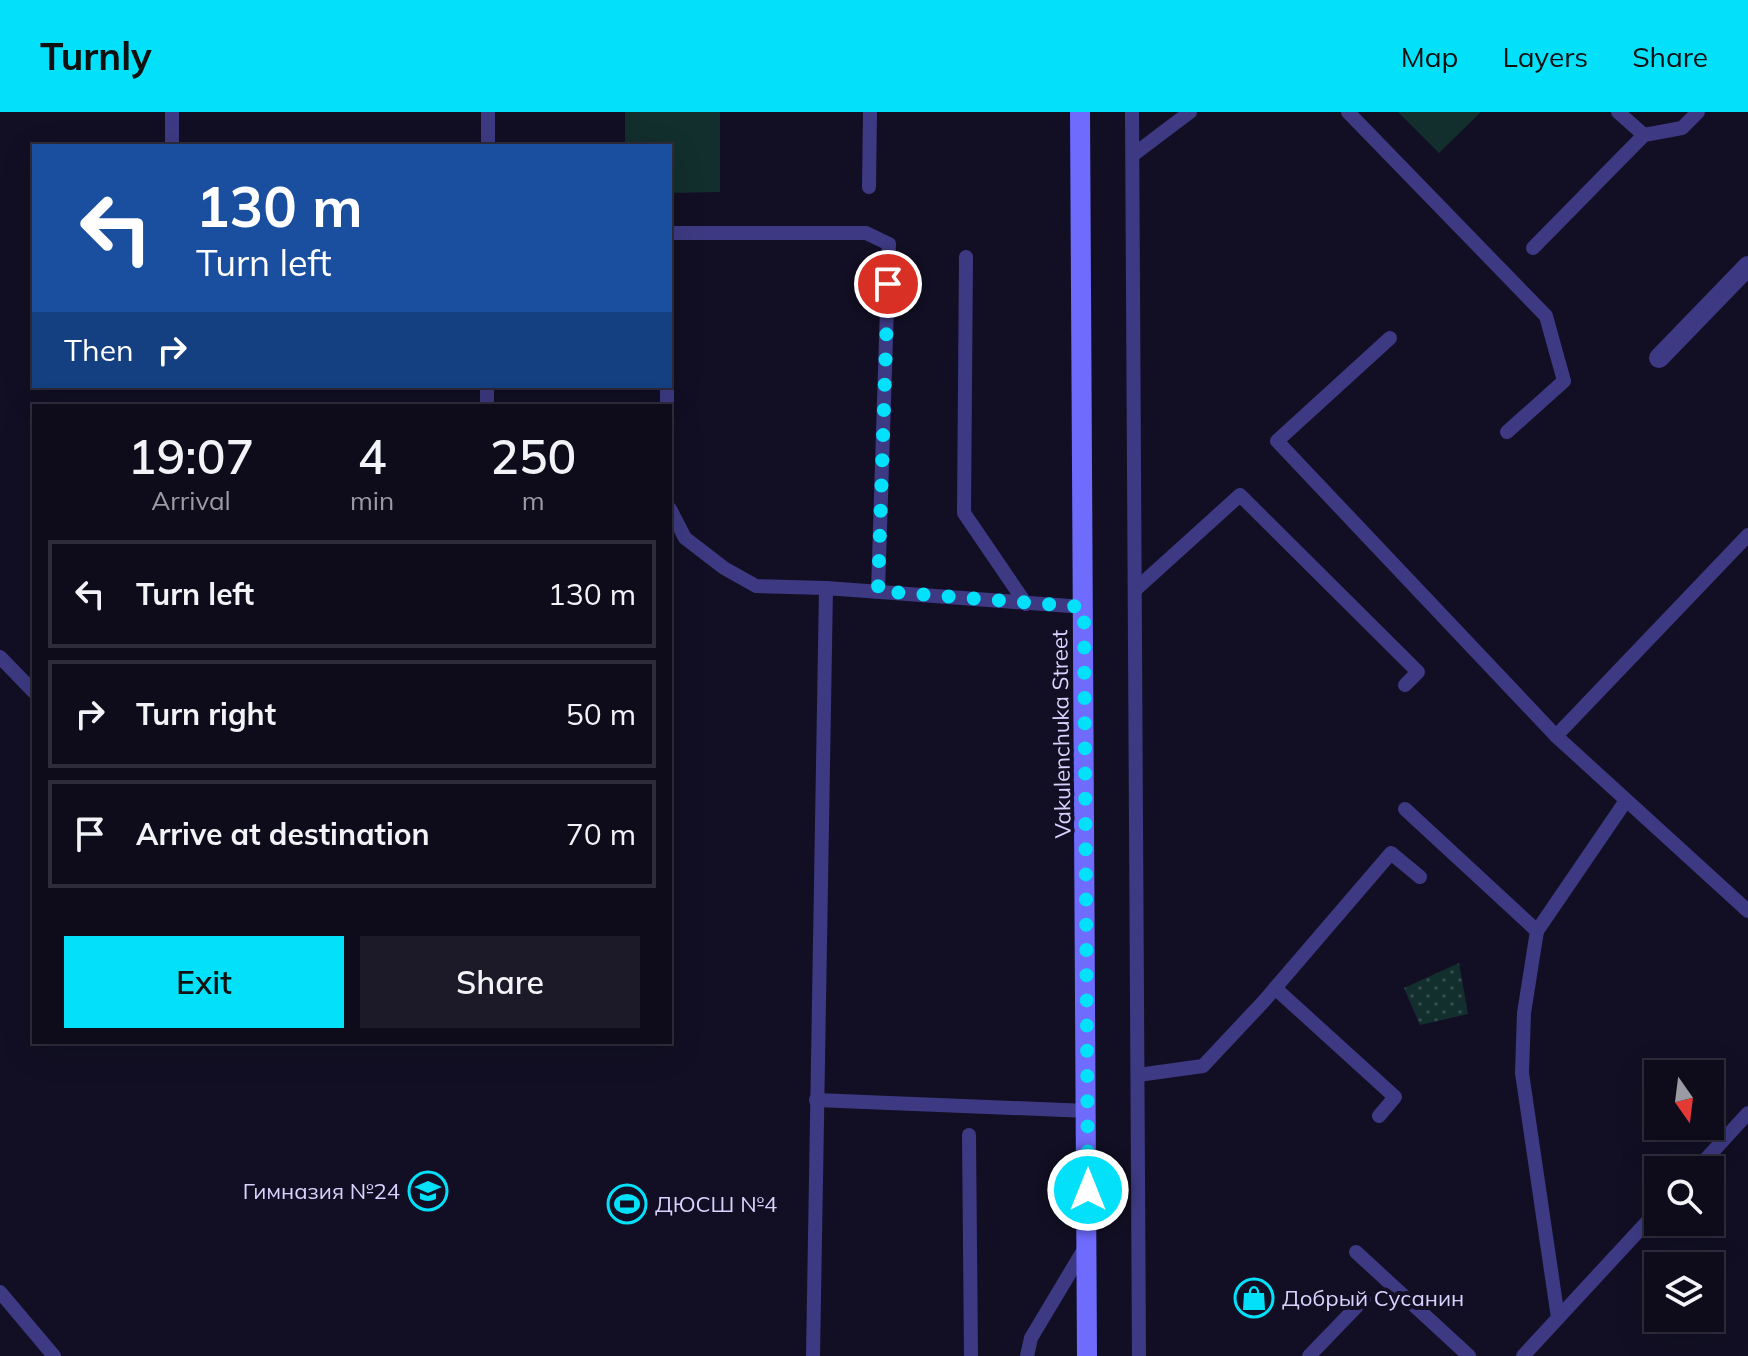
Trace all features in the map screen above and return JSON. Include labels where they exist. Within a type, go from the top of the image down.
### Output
[{"type":"main road","name":"Vakulenchuka Street","points":[[1080,112],[1089,1242],[1087,1356]]},
{"type":"street","points":[[1659,358],[1748,266]]},
{"type":"lane","points":[[172,112],[172,144]]},
{"type":"lane","points":[[488,112],[488,144]]},
{"type":"lane","points":[[869,187],[870,112]]},
{"type":"lane","points":[[1132,112],[1139,1356]]},
{"type":"lane","points":[[1133,155],[1190,112]]},
{"type":"lane","points":[[1348,112],[1546,316],[1564,381],[1507,432]]},
{"type":"lane","points":[[1618,112],[1644,135]]},
{"type":"lane","points":[[1533,248],[1644,135],[1682,128],[1698,112]]},
{"type":"lane","points":[[672,233],[866,233],[889,244],[878,591]]},
{"type":"lane","points":[[966,257],[964,513],[1026,604]]},
{"type":"lane","points":[[1390,338],[1277,441],[1556,736],[1748,911]]},
{"type":"lane","points":[[1135,590],[1240,495],[1418,672],[1405,685]]},
{"type":"lane","points":[[672,513],[685,538],[724,568],[756,586],[878,591],[1084,607]]},
{"type":"lane","points":[[1556,736],[1748,535]]},
{"type":"lane","points":[[813,1356],[826,588]]},
{"type":"lane","points":[[0,657],[32,690]]},
{"type":"lane","points":[[1558,1318],[1522,1073],[1524,1013],[1537,931],[1625,802]]},
{"type":"lane","points":[[1405,809],[1537,931]]},
{"type":"lane","points":[[1138,1075],[1203,1066],[1391,853],[1420,877]]},
{"type":"lane","points":[[1275,988],[1395,1097],[1379,1116]]},
{"type":"lane","points":[[816,1100],[1088,1111]]},
{"type":"lane","points":[[1709,1156],[1748,1113]]},
{"type":"lane","points":[[969,1135],[971,1356]]},
{"type":"lane","points":[[1523,1356],[1644,1225]]},
{"type":"lane","points":[[1027,1356],[1031,1338],[1089,1242]]},
{"type":"lane","points":[[1356,1252],[1469,1356]]},
{"type":"lane","points":[[0,1292],[54,1356]]},
{"type":"lane","points":[[1309,1356],[1364,1299]]},
{"type":"green space","points":[[625,112],[720,112],[720,192],[672,193],[672,144],[625,144]]},
{"type":"green space","points":[[1398,112],[1481,112],[1439,153]]},
{"type":"green space","points":[[1459,963],[1468,1014],[1420,1025],[1404,988]]},
{"type":"place","name":"Гимназия №24","points":[[428,1191]]},
{"type":"place","name":"ДЮСШ №4","points":[[627,1204]]},
{"type":"place","name":"Добрый Сусанин","points":[[1254,1298]]},
{"type":"route","points":[[888,284],[878,591],[910,596],[1084,607],[1088,1190]]}]
